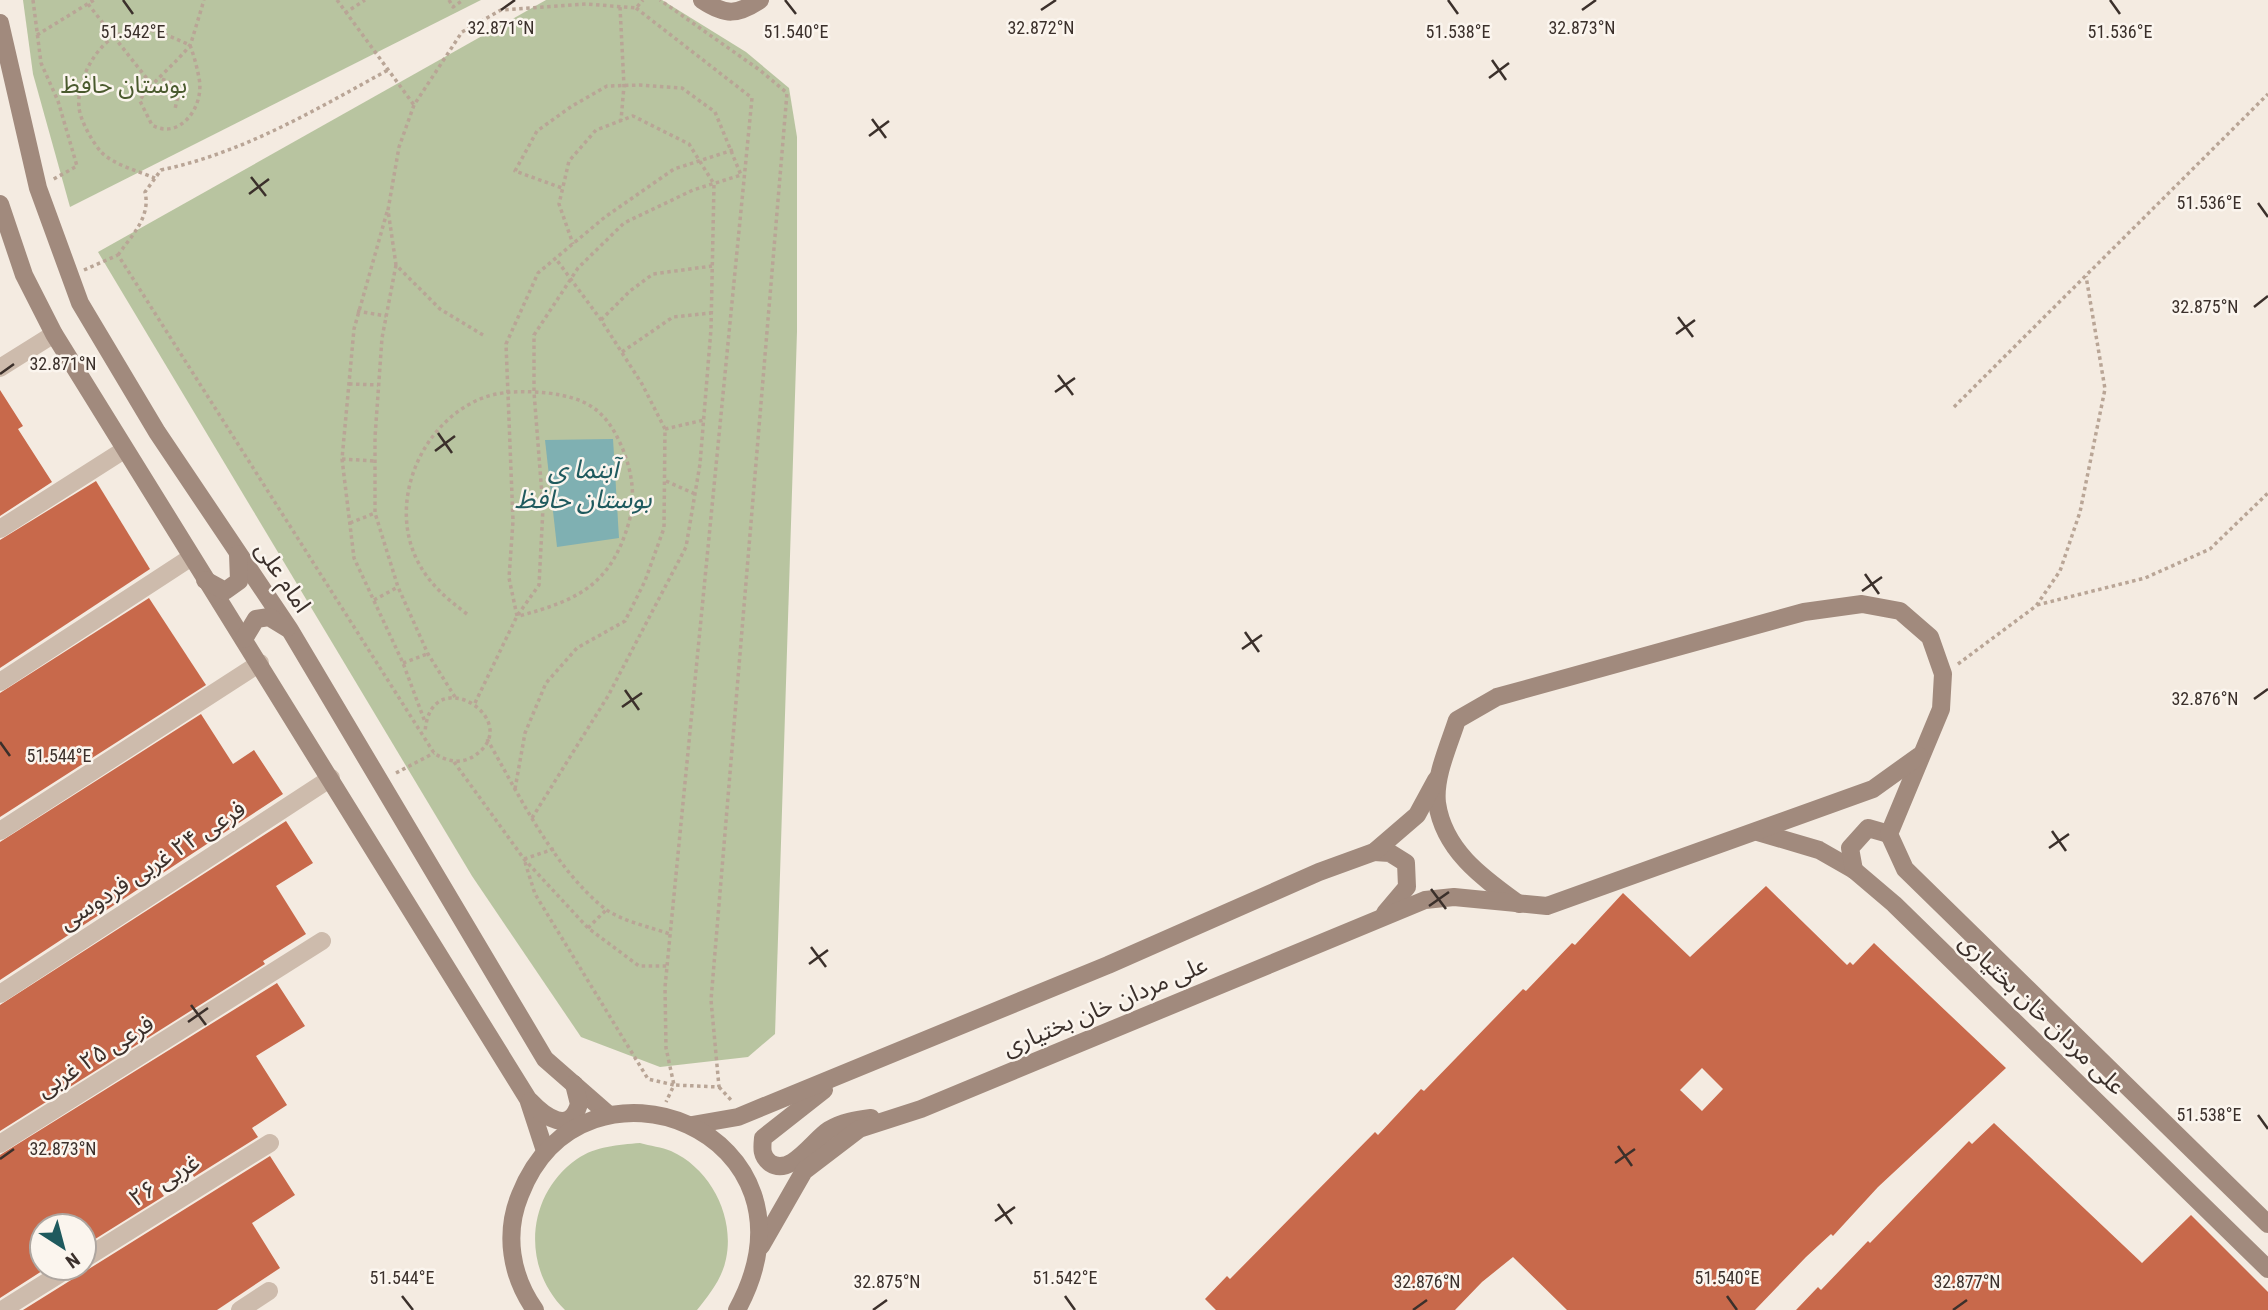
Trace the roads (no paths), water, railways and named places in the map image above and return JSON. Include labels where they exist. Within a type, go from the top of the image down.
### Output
[{"type":"main road","points":[[702,0],[718,10],[741,12],[760,0]]},
{"type":"main road","name":"امام علی","points":[[0,23],[38,188],[80,303],[143,409],[290,630],[545,1059],[609,1115]]},
{"type":"main road","points":[[0,204],[24,275],[54,334],[190,558],[260,663],[528,1099],[545,1151]]},
{"type":"main road","points":[[0,243],[24,275]]},
{"type":"main road","points":[[205,580],[225,591],[239,581],[238,554]]},
{"type":"main road","points":[[1519,904],[1475,872],[1451,842],[1437,802],[1440,772],[1457,720],[1497,697],[1804,612],[1863,604],[1900,611],[1930,637],[1943,674],[1941,709],[1889,834],[1868,828],[1860,834],[1850,848],[1854,870]]},
{"type":"main road","points":[[244,639],[256,619],[269,617],[290,630]]},
{"type":"main road","name":"علی مردان خان بختیاری","points":[[761,1246],[804,1171],[859,1129],[920,1109],[1425,900],[1454,897],[1547,906],[1873,789],[1921,754]]},
{"type":"main road","name":"علی مردان خان بختیاری","points":[[692,1125],[738,1117],[1108,965],[1319,872],[1374,852],[1417,815],[1440,772]]},
{"type":"main road","name":"علی مردان خان بختیاری","points":[[1758,832],[1819,849],[1854,870],[1929,937],[2268,1269]]},
{"type":"main road","name":"علی مردان خان بختیاری","points":[[1889,834],[1905,869],[2268,1224]]},
{"type":"main road","points":[[1374,852],[1390,853],[1406,863],[1408,887],[1383,916]]},
{"type":"main road","points":[[857,1069],[782,1120],[763,1138],[762,1151],[767,1161],[777,1167],[788,1165],[815,1140],[840,1124],[872,1118],[882,1122]]},
{"type":"main road","points":[[528,1099],[550,1119],[561,1122],[577,1111],[579,1096],[574,1084]]},
{"type":"main road","points":[[535,1310],[522,1292],[511,1253],[513,1212],[528,1174],[545,1151],[580,1125],[609,1115],[651,1113],[692,1125],[722,1146],[746,1176],[759,1211],[761,1246],[754,1279],[737,1310]]},
{"type":"street","points":[[0,368],[54,334]]},
{"type":"street","points":[[0,529],[124,450]]},
{"type":"street","points":[[0,682],[190,558]]},
{"type":"street","points":[[0,831],[260,663]]},
{"type":"street","name":"فرعی ۲۴ غربی فردوسی","points":[[0,994],[331,778]]},
{"type":"street","name":"فرعی ۲۵ غربی","points":[[0,1144],[323,941]]},
{"type":"street","name":"۲۶ غربی","points":[[98,1250],[270,1143]]},
{"type":"street","points":[[2,1310],[47,1282]]},
{"type":"street","points":[[240,1310],[270,1291]]},
{"type":"water","name":"آبنما ی بوستان حافظ","points":[[613,439],[619,538],[557,547],[545,440]]},
{"type":"park label","name":"بوستان حافظ","points":[[124,85]]}]
